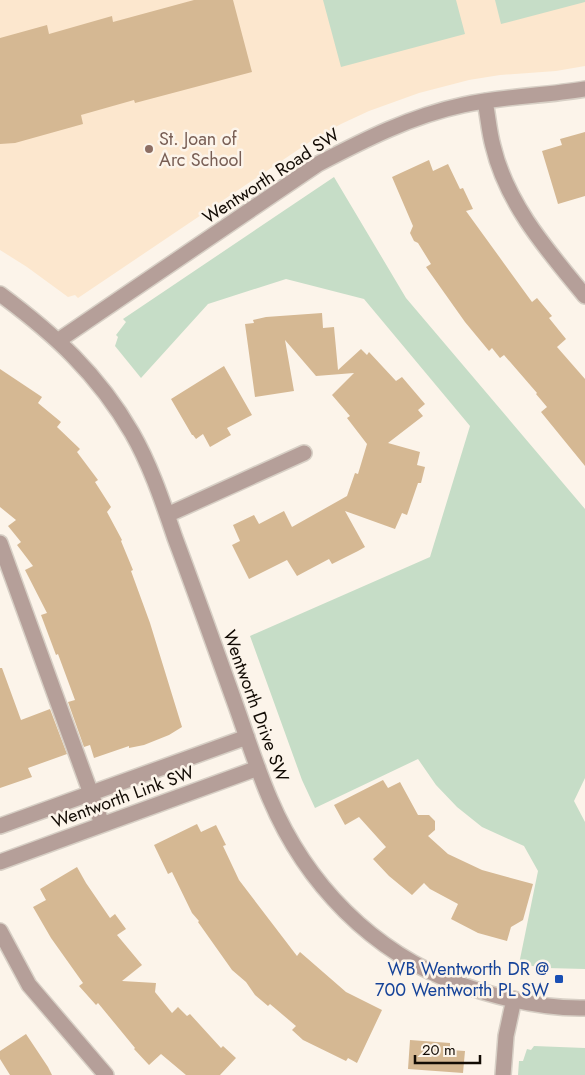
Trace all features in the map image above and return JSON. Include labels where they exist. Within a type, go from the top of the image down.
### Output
[{"type":"street","name":"Wentworth Road SW","points":[[59,340],[318,164],[381,132],[411,120],[485,101],[585,90]]},
{"type":"street","points":[[485,101],[493,147],[513,199],[537,238],[585,296]]},
{"type":"street","name":"Wentworth Drive SW","points":[[0,294],[32,317],[59,340],[95,380],[132,432],[144,456],[167,515],[270,800],[299,855],[326,893],[352,919],[402,957],[443,978],[488,994],[534,1004],[585,1008]]},
{"type":"street","points":[[167,515],[304,453]]},
{"type":"street","points":[[0,543],[102,824]]},
{"type":"street","name":"Wentworth Link SW","points":[[0,826],[247,737]]},
{"type":"street","name":"Wentworth Link SW","points":[[0,862],[258,768]]},
{"type":"street","points":[[0,931],[29,984],[106,1075]]},
{"type":"street","points":[[503,1075],[506,1036],[514,999]]},
{"type":"shaded area","name":"St. Joan of Arc School","points":[[0,0],[585,0],[585,66],[469,80],[419,93],[369,111],[311,141],[78,298],[75,295],[68,297],[0,250]]},
{"type":"green space","points":[[323,0],[456,0],[465,34],[341,67]]},
{"type":"green space","points":[[495,0],[585,0],[585,2],[501,24]]},
{"type":"green space","points":[[334,177],[406,298],[585,509],[585,778],[574,801],[585,822],[585,969],[546,968],[519,964],[538,871],[524,846],[482,827],[457,807],[436,785],[418,759],[315,808],[302,780],[250,636],[430,557],[470,426],[364,299],[286,279],[208,304],[141,378],[115,346],[118,337],[116,335],[126,322],[123,319]]},
{"type":"green space","points":[[534,1046],[585,1048],[585,1075],[518,1075],[519,1061],[523,1061],[527,1049],[531,1050]]},
{"type":"building","points":[[194,0],[233,0],[252,72],[135,103],[134,100],[81,115],[83,124],[15,143],[0,144],[0,38],[47,25],[49,34],[112,16],[113,22]]},
{"type":"building","points":[[585,132],[585,196],[558,204],[542,151],[562,145],[560,139]]},
{"type":"building","points":[[429,160],[433,171],[448,164],[460,189],[463,188],[473,209],[466,211],[532,302],[537,298],[552,316],[549,318],[566,339],[557,347],[585,379],[585,466],[541,412],[547,407],[537,393],[504,355],[500,358],[492,348],[489,351],[465,322],[426,267],[431,264],[410,233],[413,226],[392,177]]},
{"type":"building","points":[[322,313],[323,328],[334,327],[338,370],[361,349],[367,355],[369,352],[396,381],[402,377],[425,404],[418,410],[423,416],[388,443],[420,452],[417,465],[425,467],[421,483],[418,483],[407,515],[402,513],[395,529],[345,511],[365,547],[358,551],[332,564],[329,559],[297,576],[287,560],[249,579],[232,545],[240,541],[233,525],[254,515],[259,524],[284,511],[292,527],[347,496],[355,473],[358,474],[367,444],[347,418],[350,416],[332,395],[354,373],[316,376],[285,340],[294,391],[255,397],[245,324],[254,323],[253,320],[266,317]]},
{"type":"building","points":[[224,366],[252,415],[227,428],[231,435],[210,447],[203,434],[196,439],[192,435],[171,399]]},
{"type":"building","points":[[0,369],[42,397],[38,403],[61,422],[57,427],[80,449],[77,452],[98,480],[95,482],[111,507],[107,512],[122,540],[133,570],[131,571],[150,623],[182,727],[169,735],[144,745],[129,748],[129,746],[94,758],[90,745],[84,747],[68,702],[75,700],[41,615],[47,613],[25,570],[33,566],[17,545],[21,542],[8,526],[16,520],[0,507]]},
{"type":"building","points":[[0,668],[2,668],[21,720],[50,709],[67,754],[28,768],[32,777],[0,788]]},
{"type":"building","points":[[383,780],[388,788],[400,782],[418,815],[429,815],[435,821],[435,830],[428,836],[448,854],[482,870],[533,884],[523,920],[511,927],[507,941],[478,933],[451,919],[458,904],[430,889],[424,883],[412,895],[389,876],[373,859],[386,847],[359,817],[345,825],[334,805]]},
{"type":"building","points":[[197,824],[201,832],[216,825],[226,845],[223,846],[239,880],[297,956],[300,952],[346,992],[382,1010],[357,1063],[348,1058],[346,1061],[303,1040],[292,1030],[296,1026],[270,1004],[268,1006],[255,995],[246,982],[232,970],[198,922],[172,872],[168,874],[154,845]]},
{"type":"building","points":[[77,867],[110,918],[115,914],[126,929],[117,935],[142,965],[122,981],[156,983],[155,992],[172,1013],[178,1007],[187,1016],[190,1014],[221,1048],[223,1046],[236,1058],[220,1075],[186,1075],[161,1054],[149,1065],[98,1003],[96,1005],[79,986],[83,983],[51,938],[33,907],[46,900],[40,889]]},
{"type":"building","points":[[26,1034],[52,1075],[10,1075],[0,1059],[0,1051]]},
{"type":"building","points":[[410,1040],[450,1043],[450,1050],[465,1051],[463,1073],[408,1069]]},
{"type":"place","name":"St. Joan of Arc School","points":[[149,149]]},
{"type":"place","name":"WB Wentworth DR @ 700 Wentworth PL SW","points":[[559,979]]}]
